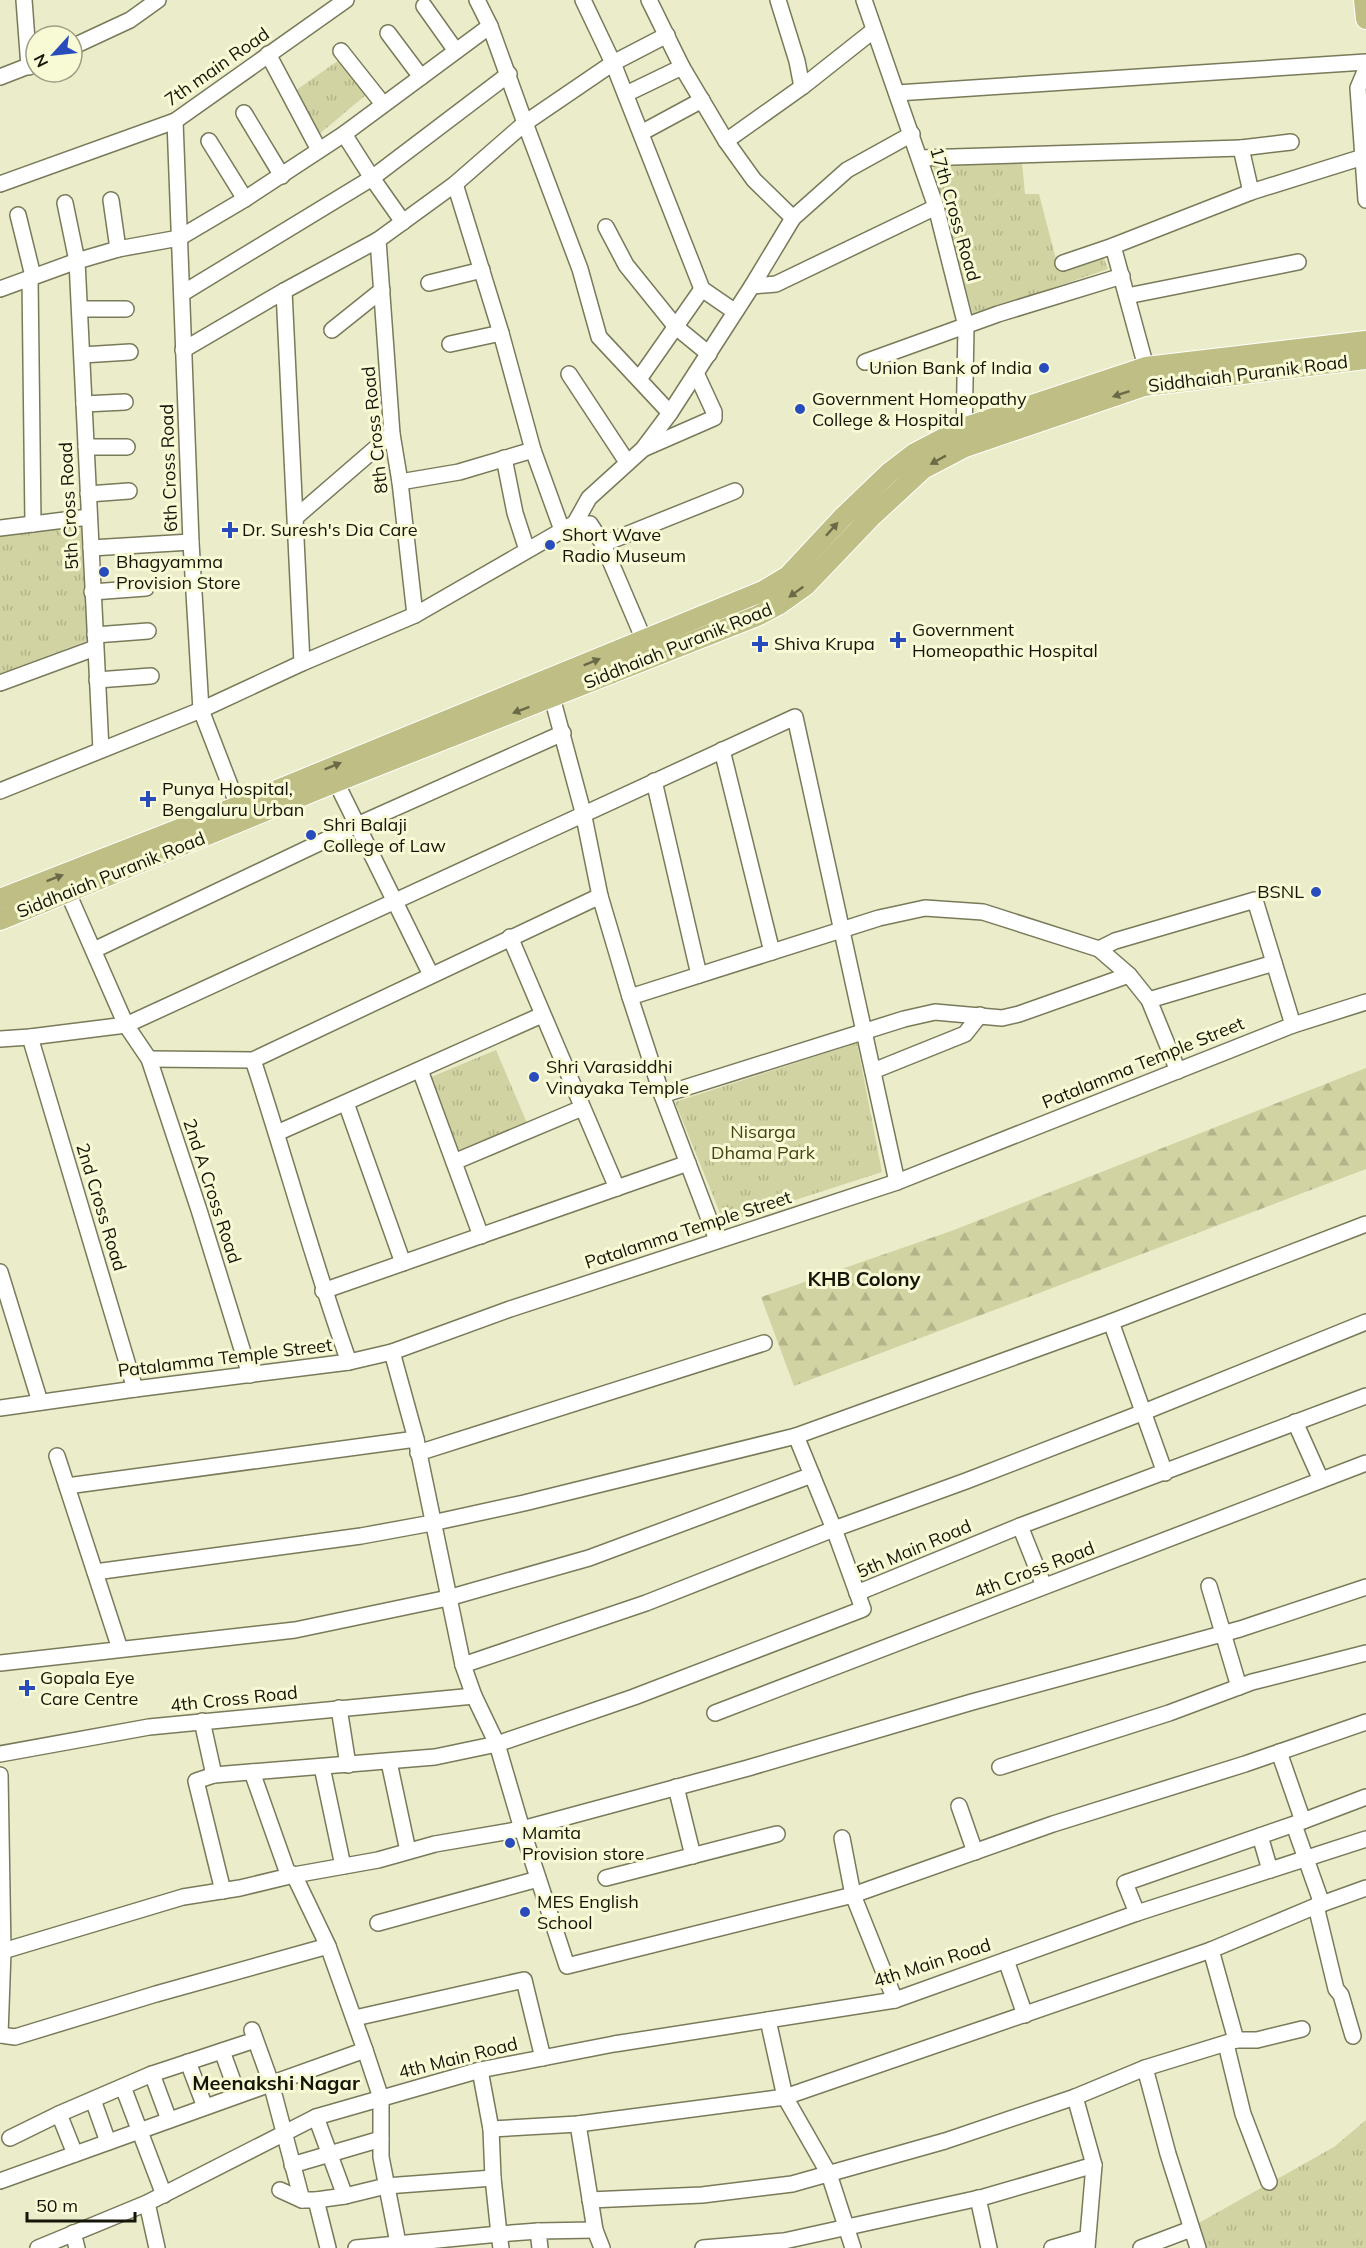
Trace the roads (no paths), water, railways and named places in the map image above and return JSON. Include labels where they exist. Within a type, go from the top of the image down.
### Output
[{"type":"main road","points":[[1364,0],[1366,19]]},
{"type":"main road","name":"Siddhaiah Puranik Road","points":[[0,899],[238,806],[550,689],[686,643],[778,606],[806,585],[870,519],[923,469],[964,437],[1146,367],[1366,341]]},
{"type":"main road","name":"Siddhaiah Puranik Road","points":[[0,920],[336,782],[550,689],[644,640],[763,591],[788,576],[842,518],[889,473],[915,453],[1144,386],[1366,358]]},
{"type":"street","points":[[24,0],[27,24]]},
{"type":"street","points":[[84,41],[130,20],[158,0]]},
{"type":"street","name":"7th main Road","points":[[0,184],[175,122],[346,0]]},
{"type":"street","points":[[477,0],[509,74],[580,269],[599,337],[670,413]]},
{"type":"street","points":[[583,0],[626,94],[702,289],[734,311]]},
{"type":"street","points":[[649,0],[682,67],[726,141],[754,180],[793,218]]},
{"type":"street","points":[[778,0],[797,61],[802,87]]},
{"type":"street","name":"17th Cross Road","points":[[864,0],[936,207],[966,326],[964,437]]},
{"type":"street","points":[[424,6],[456,51]]},
{"type":"street","points":[[0,289],[118,249],[179,238],[245,200],[344,134],[490,26]]},
{"type":"street","points":[[726,141],[802,87],[874,30]]},
{"type":"street","points":[[388,33],[421,77]]},
{"type":"street","points":[[183,350],[378,240],[456,184],[525,123],[613,63],[668,35]]},
{"type":"street","points":[[341,51],[383,104]]},
{"type":"street","points":[[268,54],[320,150]]},
{"type":"street","points":[[897,93],[1366,62]]},
{"type":"street","points":[[626,94],[682,67]]},
{"type":"street","points":[[0,77],[24,68]]},
{"type":"street","points":[[1366,69],[1358,88],[1366,200]]},
{"type":"street","points":[[183,293],[372,178],[509,74]]},
{"type":"street","points":[[641,133],[702,100]]},
{"type":"street","points":[[244,113],[282,176]]},
{"type":"street","name":"6th Cross Road","points":[[175,122],[191,542],[201,710],[238,806]]},
{"type":"street","points":[[344,134],[403,222]]},
{"type":"street","points":[[0,791],[201,710],[302,663],[415,615],[568,526],[590,498],[643,449],[670,413],[793,218],[847,170],[912,134]]},
{"type":"street","points":[[209,141],[245,200]]},
{"type":"street","points":[[920,158],[1241,148],[1291,142]]},
{"type":"street","points":[[1241,148],[1251,192]]},
{"type":"street","points":[[1063,263],[1251,192],[1363,158]]},
{"type":"street","points":[[456,184],[533,450],[568,526]]},
{"type":"street","points":[[111,200],[118,249]]},
{"type":"street","name":"5th Cross Road","points":[[65,203],[77,261],[100,750]]},
{"type":"street","points":[[752,286],[776,284],[936,207]]},
{"type":"street","points":[[18,215],[32,277],[33,524]]},
{"type":"street","points":[[606,227],[626,265],[676,327],[709,354]]},
{"type":"street","name":"8th Cross Road","points":[[378,240],[392,434],[400,482],[415,615]]},
{"type":"street","points":[[1113,246],[1146,367]]},
{"type":"street","points":[[1127,296],[1298,262]]},
{"type":"street","points":[[429,283],[482,270]]},
{"type":"street","points":[[865,363],[966,326],[1122,276]]},
{"type":"street","points":[[639,379],[702,289]]},
{"type":"street","points":[[332,330],[382,290]]},
{"type":"street","points":[[284,291],[302,663]]},
{"type":"street","points":[[80,309],[126,309]]},
{"type":"street","points":[[450,344],[501,333]]},
{"type":"street","points":[[82,355],[130,352]]},
{"type":"street","points":[[643,449],[714,418],[714,412],[696,373]]},
{"type":"street","points":[[569,374],[627,462]]},
{"type":"street","points":[[84,404],[125,402]]},
{"type":"street","points":[[296,517],[392,434]]},
{"type":"street","points":[[86,447],[127,447]]},
{"type":"street","points":[[400,482],[459,472],[533,450]]},
{"type":"street","points":[[504,458],[515,513],[527,550]]},
{"type":"street","points":[[603,544],[735,490]]},
{"type":"street","points":[[88,494],[129,491]]},
{"type":"street","points":[[0,528],[89,517]]},
{"type":"street","points":[[568,526],[590,525],[603,544],[644,640]]},
{"type":"street","points":[[91,549],[191,542]]},
{"type":"street","points":[[92,592],[146,588]]},
{"type":"street","points":[[0,683],[95,642],[148,631]]},
{"type":"street","points":[[97,680],[151,676]]},
{"type":"street","points":[[550,689],[584,812],[600,896],[630,996],[662,1095],[717,1240]]},
{"type":"street","points":[[0,1039],[126,1024],[795,717],[897,1182]]},
{"type":"street","points":[[94,950],[357,825],[563,733]]},
{"type":"street","points":[[722,750],[772,952]]},
{"type":"street","points":[[654,781],[699,975]]},
{"type":"street","points":[[336,782],[431,975]]},
{"type":"street","name":"2nd A Cross Road","points":[[68,893],[126,1024],[148,1059],[199,1210],[250,1375]]},
{"type":"street","points":[[148,1059],[253,1060],[600,896]]},
{"type":"street","points":[[1099,949],[1115,942],[1255,900],[1293,1025]]},
{"type":"street","points":[[630,996],[879,918],[925,908],[972,911],[1002,918],[1099,949],[1129,975],[1149,1000],[1178,1071]]},
{"type":"street","points":[[510,938],[616,1188]]},
{"type":"street","points":[[1149,1000],[1274,963]]},
{"type":"street","points":[[662,1095],[904,1019],[935,1012],[1002,1018],[1129,975]]},
{"type":"street","name":"Patalamma Temple Street","points":[[0,1408],[349,1362],[392,1352],[510,1309],[897,1182],[1293,1025],[1366,1002]]},
{"type":"street","points":[[277,1133],[542,1015]]},
{"type":"street","points":[[873,1071],[965,1034],[980,1016]]},
{"type":"street","name":"2nd Cross Road","points":[[30,1037],[135,1389]]},
{"type":"street","points":[[253,1060],[323,1291],[349,1362]]},
{"type":"street","points":[[420,1070],[481,1236]]},
{"type":"street","points":[[346,1103],[404,1263]]},
{"type":"street","points":[[454,1162],[582,1108]]},
{"type":"street","points":[[323,1291],[688,1163]]},
{"type":"street","points":[[95,1572],[350,1537],[432,1523],[524,1503],[796,1436],[1111,1322],[1366,1224]]},
{"type":"street","points":[[0,1272],[40,1402]]},
{"type":"street","points":[[1111,1322],[1165,1473]]},
{"type":"street","points":[[463,1665],[646,1603],[1144,1412],[1366,1322]]},
{"type":"street","points":[[67,1486],[417,1446],[764,1343]]},
{"type":"street","points":[[392,1352],[417,1446],[463,1665],[474,1696],[497,1744],[567,1966],[853,1895],[1053,1824],[1366,1722]]},
{"type":"street","name":"5th Main Road","points":[[497,1744],[634,1697],[863,1610],[857,1593],[1020,1526],[1366,1395]]},
{"type":"street","points":[[1295,1422],[1321,1480]]},
{"type":"street","points":[[796,1436],[857,1593]]},
{"type":"street","points":[[57,1456],[120,1649]]},
{"type":"street","name":"4th Cross Road","points":[[716,1713],[1366,1462]]},
{"type":"street","points":[[0,1663],[295,1630],[448,1598],[589,1558],[812,1475]]},
{"type":"street","points":[[1020,1526],[1044,1586]]},
{"type":"street","points":[[1209,1586],[1239,1687]]},
{"type":"street","points":[[3,1951],[183,1897],[343,1866],[435,1844],[522,1829],[1223,1634],[1366,1587]]},
{"type":"street","points":[[1000,1767],[1168,1713],[1239,1687],[1366,1653]]},
{"type":"street","name":"4th Cross Road","points":[[0,1754],[149,1727],[474,1696]]},
{"type":"street","points":[[339,1708],[348,1765]]},
{"type":"street","points":[[202,1721],[214,1775]]},
{"type":"street","points":[[223,1891],[196,1782],[214,1775],[435,1757],[497,1744]]},
{"type":"street","points":[[1278,1752],[1319,1905],[1336,1989],[1341,1995],[1353,2036]]},
{"type":"street","points":[[389,1762],[408,1851]]},
{"type":"street","points":[[322,1767],[343,1866]]},
{"type":"street","points":[[252,1772],[286,1871],[294,1875],[328,1946],[381,2098],[381,2157],[399,2246]]},
{"type":"street","points":[[0,1775],[3,1951],[0,2035],[15,2037],[156,1994],[328,1946]]},
{"type":"street","points":[[676,1787],[693,1856]]},
{"type":"street","points":[[1137,1913],[1125,1883],[1366,1797]]},
{"type":"street","points":[[958,1806],[975,1852]]},
{"type":"street","points":[[606,1878],[777,1834]]},
{"type":"street","points":[[1260,1836],[1270,1870]]},
{"type":"street","points":[[842,1838],[853,1895],[895,2000]]},
{"type":"street","name":"4th Main Road","points":[[38,2248],[164,2195],[316,2117],[480,2070],[614,2044],[895,2000],[1137,1913],[1366,1839]]},
{"type":"street","points":[[378,1923],[538,1879]]},
{"type":"street","points":[[491,2129],[578,2124],[785,2097],[1211,1950],[1366,1888]]},
{"type":"street","points":[[1211,1950],[1231,2042],[1243,2114],[1269,2182]]},
{"type":"street","points":[[1006,1960],[1025,2015]]},
{"type":"street","points":[[355,2018],[524,1980],[543,2058]]},
{"type":"street","points":[[768,2020],[785,2097],[829,2174],[853,2248]]},
{"type":"street","points":[[590,2200],[702,2195],[792,2184],[945,2141],[1075,2097],[1145,2068],[1231,2042],[1257,2040],[1302,2029]]},
{"type":"street","points":[[10,2138],[152,2074],[222,2051],[253,2035],[271,2083],[292,2165],[328,2248]]},
{"type":"street","points":[[0,2181],[365,2050]]},
{"type":"street","points":[[222,2051],[238,2095]]},
{"type":"street","points":[[188,2062],[205,2107]]},
{"type":"street","points":[[1145,2068],[1198,2248]]},
{"type":"street","points":[[480,2070],[491,2129],[493,2178],[500,2241]]},
{"type":"street","points":[[152,2074],[169,2120]]},
{"type":"street","points":[[123,2087],[164,2195]]},
{"type":"street","points":[[1052,2248],[1087,2243],[1094,2164],[1075,2097]]},
{"type":"street","points":[[93,2100],[108,2142]]},
{"type":"street","points":[[59,2114],[75,2154]]},
{"type":"street","points":[[316,2117],[345,2196]]},
{"type":"street","points":[[578,2124],[595,2230],[602,2248]]},
{"type":"street","points":[[292,2165],[381,2139]]},
{"type":"street","points":[[703,2248],[784,2241],[978,2198],[1094,2164]]},
{"type":"street","points":[[280,2190],[309,2200],[345,2196],[386,2186],[493,2178]]},
{"type":"street","points":[[978,2198],[989,2248]]},
{"type":"street","points":[[147,2203],[157,2248]]},
{"type":"street","points":[[1141,2248],[1191,2229]]},
{"type":"street","points":[[356,2248],[500,2241],[538,2231],[595,2230]]},
{"type":"street","points":[[538,2231],[540,2248]]},
{"type":"street","points":[[73,2233],[77,2248]]},
{"type":"place","name":"Union Bank of India","points":[[1044,368]]},
{"type":"place","name":"Government Homeopathy College & Hospital","points":[[800,409]]},
{"type":"place","name":"Dr. Suresh's Dia Care","points":[[230,530]]},
{"type":"place","name":"Short Wave Radio Museum","points":[[550,545]]},
{"type":"place","name":"Bhagyamma Provision Store","points":[[104,572]]},
{"type":"place","name":"Government Homeopathic Hospital","points":[[898,640]]},
{"type":"place","name":"Shiva Krupa","points":[[760,644]]},
{"type":"place","name":"Punya Hospital, Bengaluru Urban","points":[[148,799]]},
{"type":"place","name":"Shri Balaji College of Law","points":[[311,835]]},
{"type":"place","name":"BSNL","points":[[1316,892]]},
{"type":"place","name":"Shri Varasiddhi Vinayaka Temple","points":[[534,1077]]},
{"type":"place","name":"Gopala Eye Care Centre","points":[[27,1688]]},
{"type":"place","name":"Mamta Provision store","points":[[510,1843]]},
{"type":"place","name":"MES English School","points":[[525,1912]]},
{"type":"district","name":"KHB Colony","points":[[864,1279]]},
{"type":"district","name":"Meenakshi Nagar","points":[[276,2083]]},
{"type":"park label","name":"Nisarga Dhama Park","points":[[763,1142]]}]
